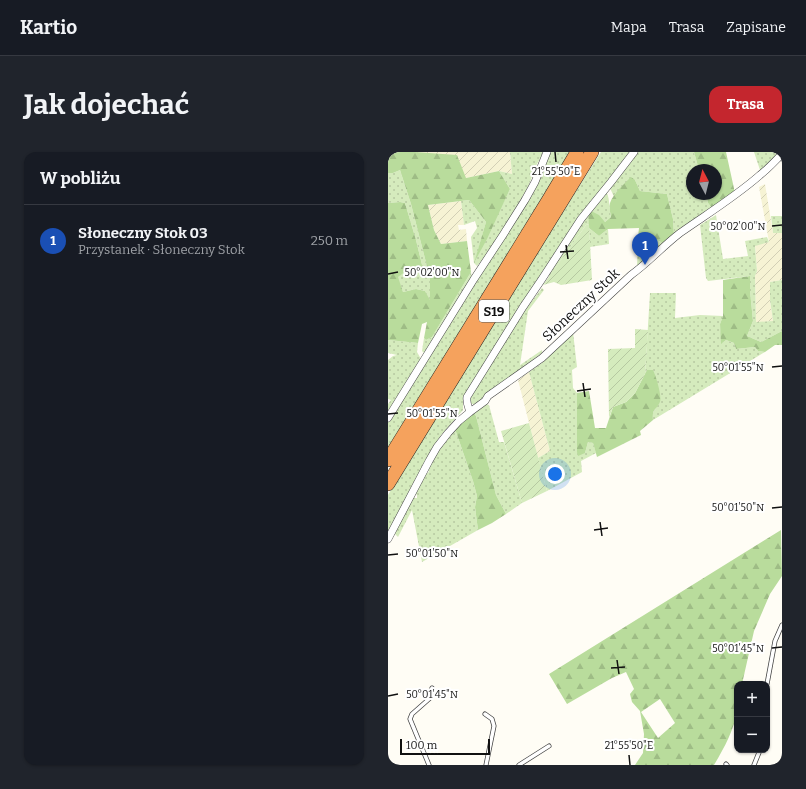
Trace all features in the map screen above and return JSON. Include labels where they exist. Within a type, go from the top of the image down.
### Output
[{"type":"highway","name":"S19","points":[[388,460],[550,199],[577,152]]},
{"type":"highway","name":"S19","points":[[388,484],[592,152]]},
{"type":"street","points":[[388,418],[525,200],[547,152]]},
{"type":"street","points":[[470,412],[467,405],[467,397],[523,307],[580,219],[634,152]]},
{"type":"street","name":"Słoneczny Stok","points":[[388,539],[428,461],[448,433],[470,412],[485,401],[488,396],[542,358],[664,246],[748,185],[781,158]]},
{"type":"lane","points":[[768,681],[776,641],[782,625]]},
{"type":"lane","points":[[429,765],[410,719],[412,714],[430,698],[432,688]]},
{"type":"lane","points":[[485,714],[492,719],[494,726],[486,765]]},
{"type":"lane","points":[[519,765],[549,746]]},
{"type":"lane","points":[[754,765],[759,753]]},
{"type":"shaded area","points":[[415,152],[510,152],[512,174],[499,171],[466,178]]},
{"type":"shaded area","points":[[765,184],[773,233],[782,233],[782,280],[770,282],[770,300],[773,321],[756,323],[755,276],[757,271],[755,245],[769,242],[759,187]]},
{"type":"shaded area","points":[[461,201],[464,225],[458,225],[459,230],[466,229],[467,241],[441,244],[434,230],[428,205]]},
{"type":"shaded area","points":[[529,372],[550,451],[538,458],[518,380]]},
{"type":"green space","points":[[388,152],[457,155],[466,178],[499,171],[510,189],[474,263],[486,222],[469,200],[428,205],[434,230],[441,244],[467,241],[471,272],[432,337],[426,340],[424,338],[427,322],[422,324],[418,343],[388,340],[388,203],[405,203],[423,269],[409,269],[398,277],[403,292],[416,289],[425,291],[430,300],[430,278],[411,204],[400,170],[393,173],[388,173]]},
{"type":"green space","points":[[510,152],[544,152],[537,164],[528,187],[502,231],[477,266],[474,263],[471,237],[477,228],[475,221],[464,225],[461,201],[469,200],[486,222],[475,261],[510,189],[499,171],[512,174]]},
{"type":"green space","points":[[550,152],[572,152],[388,448],[388,422]]},
{"type":"green space","points":[[601,152],[630,152],[601,189],[463,398],[463,410],[441,435],[428,456],[388,532],[388,495],[480,343]]},
{"type":"green space","points":[[638,152],[694,152],[697,164],[686,164],[686,200],[707,200],[712,208],[674,235],[673,219],[667,194],[640,191],[635,180],[615,194],[614,197],[610,188]]},
{"type":"green space","points":[[694,152],[726,152],[735,193],[712,208],[707,200],[722,200],[722,164],[697,164]]},
{"type":"green space","points":[[754,152],[779,152],[761,173]]},
{"type":"green space","points":[[400,170],[411,204],[430,278],[430,302],[425,291],[416,289],[403,292],[397,277],[409,269],[423,269],[405,203],[388,203],[388,173],[393,173]]},
{"type":"green space","points":[[631,177],[635,180],[640,191],[667,194],[673,219],[674,235],[663,243],[653,238],[638,237],[639,228],[608,229],[599,236],[589,228],[588,213],[591,211],[599,215],[605,222],[611,217],[611,200]]},
{"type":"green space","points":[[607,193],[611,217],[605,222],[591,211]]},
{"type":"green space","points":[[588,213],[589,224],[586,225],[549,277],[549,272]]},
{"type":"green space","points":[[716,215],[723,259],[748,256],[745,241],[767,237],[769,242],[755,246],[757,271],[755,276],[756,322],[773,321],[770,300],[770,282],[782,280],[782,331],[761,342],[747,336],[753,321],[750,276],[708,281],[706,278],[700,225]]},
{"type":"green space","points":[[771,216],[782,216],[782,233],[773,233]]},
{"type":"green space","points":[[589,224],[592,280],[561,285],[554,282],[543,285],[586,225]]},
{"type":"green space","points":[[589,228],[599,236],[608,229],[609,244],[590,247]]},
{"type":"green space","points":[[638,237],[653,238],[663,243],[637,267]]},
{"type":"green space","points":[[471,272],[472,278],[424,353],[422,351],[424,338],[426,340],[432,337]]},
{"type":"green space","points":[[750,276],[753,321],[747,336],[761,342],[782,331],[782,345],[775,345],[765,352],[758,351],[755,347],[736,349],[734,343],[726,340],[721,344],[720,324],[723,316],[723,280]]},
{"type":"green space","points":[[542,288],[544,290],[528,311],[520,365],[542,350],[542,353],[475,404],[472,404],[470,401],[471,396],[525,310]]},
{"type":"green space","points":[[650,293],[676,293],[675,318],[700,315],[723,316],[720,324],[722,343],[726,340],[734,343],[736,349],[755,347],[758,351],[765,352],[653,420],[653,413],[660,401],[647,370],[645,374]]},
{"type":"green space","points":[[635,329],[648,330],[645,374],[635,393],[626,402],[613,407],[609,418],[608,349],[635,348]]},
{"type":"green space","points":[[573,332],[577,367],[572,370],[573,388],[577,393],[577,452],[585,453],[588,442],[593,443],[596,453],[581,461],[582,472],[547,491],[538,458],[550,451],[529,372],[542,363]]},
{"type":"green space","points":[[388,340],[418,343],[417,352],[421,359],[388,413],[388,404],[391,400],[388,399],[388,360],[397,355],[388,353]]},
{"type":"green space","points":[[647,370],[653,370],[656,377],[660,402],[654,411],[653,420],[640,431],[641,435],[597,457],[593,443],[588,442],[585,453],[578,456],[577,393],[589,391],[595,428],[606,428],[613,407],[626,402],[635,393]]},
{"type":"green space","points":[[485,404],[489,405],[499,442],[504,442],[522,503],[506,514],[496,495],[474,413]]},
{"type":"green space","points":[[474,413],[496,495],[506,514],[478,530],[475,507],[477,496],[455,429]]},
{"type":"green space","points":[[529,423],[547,491],[522,503],[501,431]]},
{"type":"green space","points":[[455,429],[477,496],[475,507],[478,530],[422,562],[412,510],[398,537],[394,533],[413,497],[417,498],[415,493],[425,473],[428,473],[429,471],[427,469],[442,445]]},
{"type":"green space","points":[[781,530],[782,576],[770,594],[754,631],[743,681],[734,681],[734,724],[714,765],[635,765],[643,753],[644,734],[640,711],[632,702],[630,694],[634,689],[626,672],[612,678],[567,704],[549,674]],"holes":[[[660,699],[675,723],[658,738],[641,712]]]},
{"type":"place","name":"Słoneczny Stok 03","points":[[645,265]]}]
